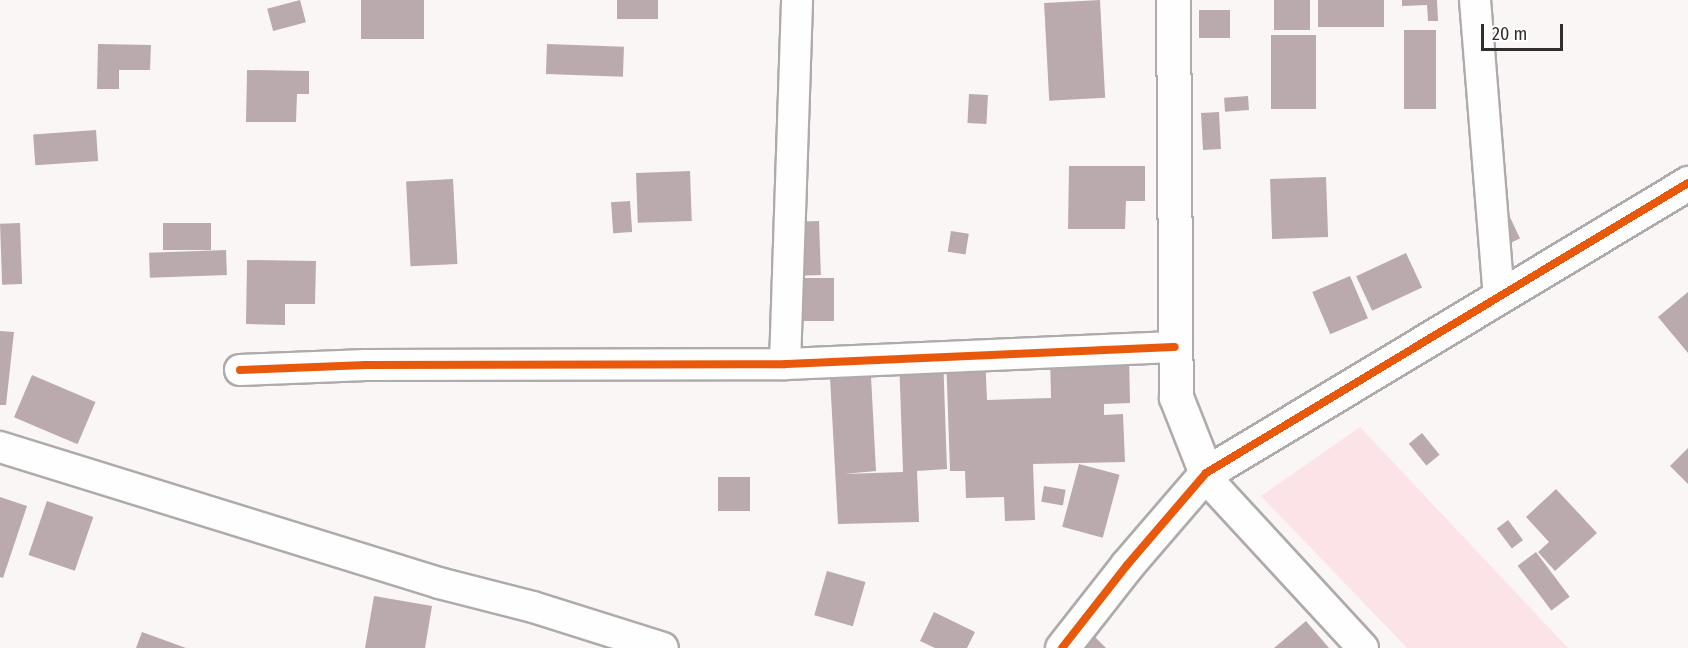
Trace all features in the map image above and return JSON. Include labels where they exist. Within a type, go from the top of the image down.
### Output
[{"type":"street","points":[[785,364],[797,0]]},
{"type":"street","points":[[1173,0],[1176,397],[1209,481],[1363,648]]},
{"type":"street","points":[[1475,0],[1500,298]]},
{"type":"street","points":[[1062,648],[1127,565],[1206,473],[1688,183]]},
{"type":"street","points":[[240,370],[366,364],[785,364],[1175,347]]},
{"type":"street","points":[[0,447],[428,580],[533,607],[663,648]]},
{"type":"shaded area","points":[[1360,427],[1568,648],[1407,648],[1261,496]]},
{"type":"building","points":[[300,0],[306,22],[273,31],[267,9]]},
{"type":"building","points":[[361,0],[424,0],[424,39],[361,39]]},
{"type":"building","points":[[617,0],[658,0],[658,19],[617,19]]},
{"type":"building","points":[[1100,0],[1105,98],[1049,101],[1044,3]]},
{"type":"building","points":[[1274,0],[1310,0],[1310,30],[1274,30]]},
{"type":"building","points":[[1318,0],[1384,0],[1384,27],[1318,27]]},
{"type":"building","points":[[1402,0],[1437,0],[1438,21],[1428,21],[1427,5],[1402,6]]},
{"type":"building","points":[[1199,10],[1230,10],[1230,38],[1199,38]]},
{"type":"building","points":[[1404,30],[1436,30],[1436,109],[1404,109]]},
{"type":"building","points":[[1271,35],[1316,35],[1316,109],[1271,109]]},
{"type":"building","points":[[98,44],[151,45],[150,70],[119,70],[119,89],[97,89]]},
{"type":"building","points":[[547,44],[624,47],[623,77],[546,74]]},
{"type":"building","points":[[247,70],[309,71],[309,94],[297,94],[296,122],[246,122]]},
{"type":"building","points":[[969,94],[988,95],[986,124],[967,123]]},
{"type":"building","points":[[1248,96],[1249,110],[1225,112],[1224,98]]},
{"type":"building","points":[[1219,112],[1221,149],[1203,150],[1201,113]]},
{"type":"building","points":[[96,130],[98,161],[35,165],[33,134]]},
{"type":"building","points":[[1069,166],[1145,166],[1145,201],[1126,201],[1125,229],[1068,229]]},
{"type":"building","points":[[690,171],[692,221],[638,223],[636,173]]},
{"type":"building","points":[[1326,177],[1328,237],[1272,239],[1270,179]]},
{"type":"building","points":[[453,179],[457,264],[411,266],[406,181]]},
{"type":"building","points":[[630,201],[632,232],[613,233],[611,202]]},
{"type":"building","points":[[1509,215],[1520,239],[1490,253],[1479,229]]},
{"type":"building","points":[[819,221],[821,275],[792,276],[790,222]]},
{"type":"building","points":[[20,223],[22,284],[2,285],[0,224]]},
{"type":"building","points":[[163,223],[211,223],[211,250],[163,250]]},
{"type":"building","points":[[951,231],[969,234],[965,255],[948,252]]},
{"type":"building","points":[[226,250],[227,275],[150,278],[149,253]]},
{"type":"building","points":[[1406,253],[1422,287],[1372,311],[1356,276]]},
{"type":"building","points":[[247,260],[316,261],[315,304],[285,304],[285,325],[246,324]]},
{"type":"building","points":[[1350,276],[1368,318],[1330,334],[1312,292]]},
{"type":"building","points":[[799,278],[834,278],[834,321],[799,321]]},
{"type":"building","points":[[1688,292],[1688,353],[1658,317]]},
{"type":"building","points":[[0,331],[14,332],[6,405],[0,405]]},
{"type":"building","points":[[1129,351],[1130,403],[1104,404],[1104,415],[1123,414],[1125,462],[1033,464],[1035,520],[1005,521],[1004,497],[966,498],[965,471],[950,471],[946,355],[985,354],[987,400],[1051,398],[1050,354]]},
{"type":"building","points":[[943,355],[947,469],[917,471],[919,522],[838,524],[829,359],[870,357],[876,471],[844,474],[903,472],[899,357]]},
{"type":"building","points":[[32,375],[96,402],[78,444],[14,417]]},
{"type":"building","points":[[1422,433],[1440,455],[1426,465],[1409,444]]},
{"type":"building","points":[[1688,448],[1688,484],[1670,466]]},
{"type":"building","points":[[1079,464],[1120,475],[1103,538],[1062,527]]},
{"type":"building","points":[[718,477],[750,477],[750,511],[718,511]]},
{"type":"building","points":[[1044,486],[1066,490],[1063,506],[1041,502]]},
{"type":"building","points":[[1556,489],[1597,533],[1555,571],[1538,552],[1549,542],[1526,517]]},
{"type":"building","points":[[0,497],[27,506],[3,578],[0,577]]},
{"type":"building","points":[[47,501],[93,517],[75,571],[28,555]]},
{"type":"building","points":[[1508,520],[1523,540],[1512,548],[1497,528]]},
{"type":"building","points":[[1536,552],[1570,597],[1551,611],[1518,566]]},
{"type":"building","points":[[827,571],[865,582],[853,626],[814,615]]},
{"type":"building","points":[[374,596],[432,606],[425,648],[365,648]]},
{"type":"building","points":[[934,612],[975,632],[967,648],[935,648],[920,641]]},
{"type":"building","points":[[1306,621],[1329,648],[1274,648]]},
{"type":"building","points":[[142,632],[186,648],[136,648]]},
{"type":"building","points":[[1095,637],[1106,648],[1084,648]]},
{"type":"cycle path","points":[[1062,648],[1127,565],[1206,473],[1688,183]]},
{"type":"cycle path","points":[[240,370],[366,365],[785,364],[1175,347]]}]
